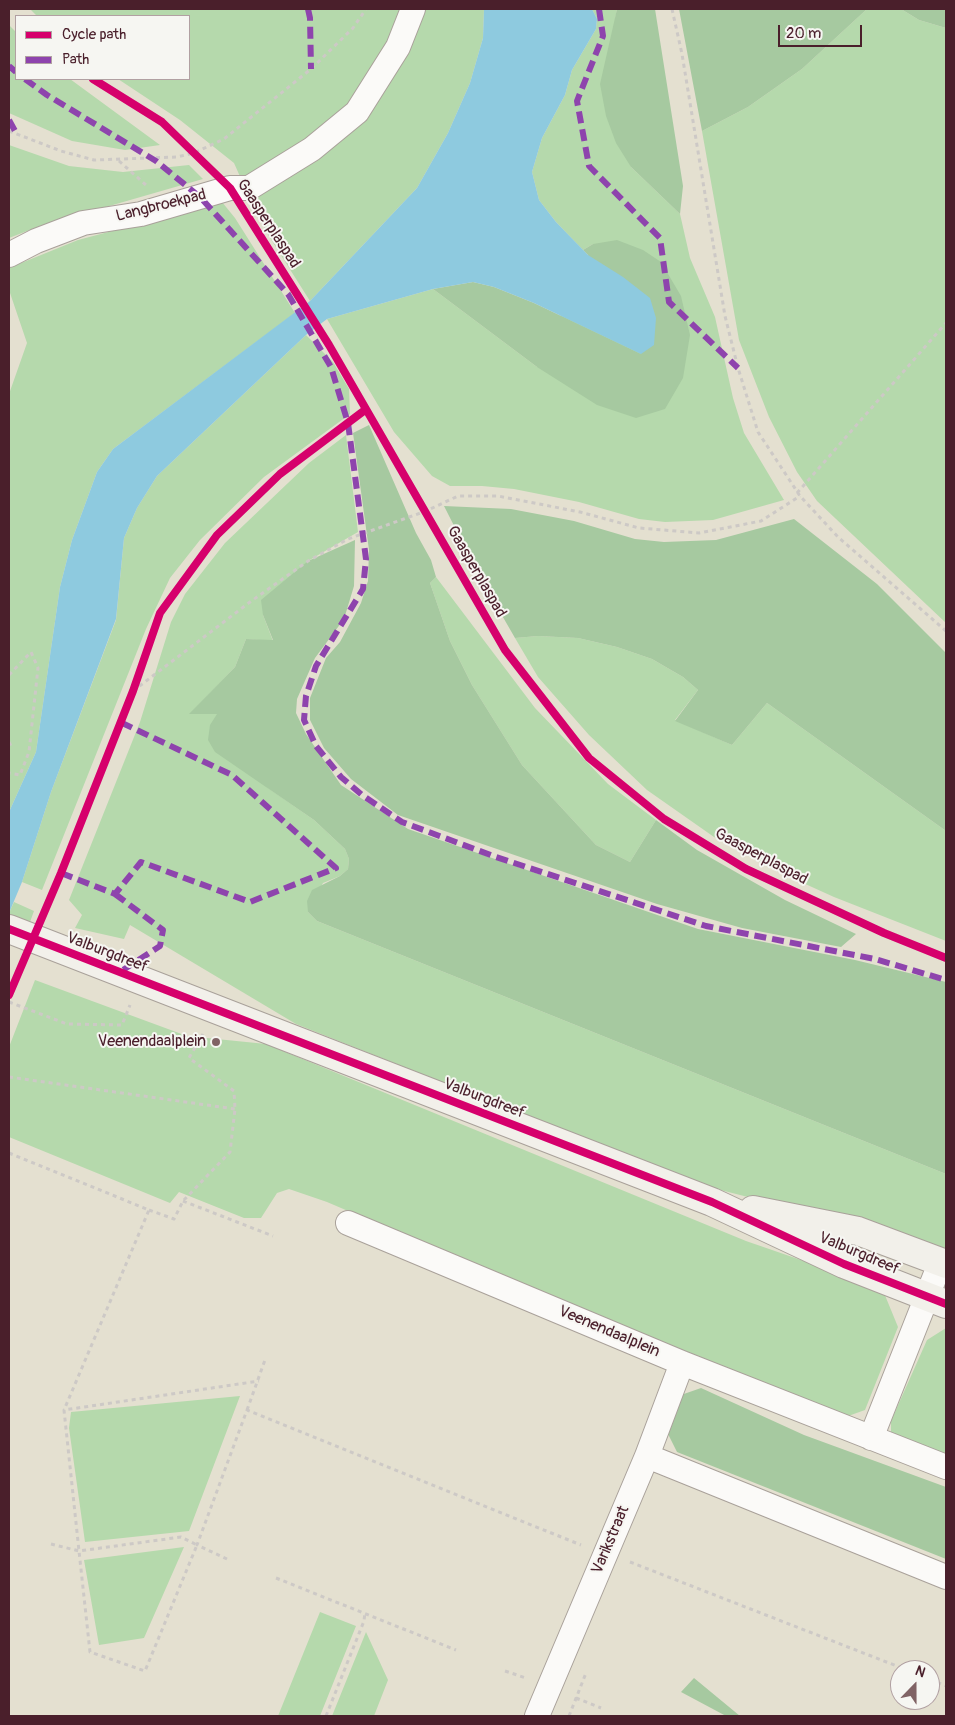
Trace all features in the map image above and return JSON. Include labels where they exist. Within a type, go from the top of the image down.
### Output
[{"type":"street","name":"Langbroekpad","points":[[9,255],[36,241],[83,223],[141,214],[230,188],[249,188],[312,149],[356,112],[398,47],[413,9]]},
{"type":"street","name":"Valburgdreef","points":[[9,929],[712,1202],[844,1264],[937,1301]]},
{"type":"street","name":"Valburgdreef","points":[[712,1202],[858,1230],[944,1262]]},
{"type":"street","name":"Veenendaalplein","points":[[348,1223],[682,1363],[946,1467]]},
{"type":"street","points":[[871,1438],[937,1301],[944,1262]]},
{"type":"street","name":"Varikstraat","points":[[537,1716],[647,1456],[682,1363]]},
{"type":"street","points":[[647,1456],[946,1576]]},
{"type":"path","points":[[9,130],[61,151],[94,160],[197,156],[224,139],[310,69],[353,28],[366,9]]},
{"type":"path","points":[[672,9],[682,54],[725,316],[738,368],[758,432],[799,494],[838,537],[946,630]]},
{"type":"path","points":[[188,147],[197,156]]},
{"type":"path","points":[[119,160],[169,205]]},
{"type":"path","points":[[131,695],[250,602],[308,561],[348,539],[426,511],[458,496],[498,496],[580,512],[638,528],[699,533],[761,521],[799,494],[946,323]]},
{"type":"path","points":[[9,676],[31,652],[38,668],[29,752],[20,775],[9,773]]},
{"type":"path","points":[[131,695],[139,674]]},
{"type":"path","points":[[9,742],[11,746],[9,749]]},
{"type":"path","points":[[9,1002],[67,1024],[122,1025],[132,1001]]},
{"type":"path","points":[[9,1153],[174,1219],[183,1201],[230,1152],[235,1109],[234,1091],[189,1058],[204,1032],[195,1028]]},
{"type":"path","points":[[9,1078],[235,1109]]},
{"type":"path","points":[[183,1201],[273,1236]]},
{"type":"path","points":[[149,1210],[64,1410],[90,1652],[145,1672],[196,1545],[259,1381],[265,1360]]},
{"type":"path","points":[[64,1410],[259,1381]]},
{"type":"path","points":[[247,1410],[585,1547]]},
{"type":"path","points":[[51,1544],[79,1551],[181,1537],[227,1559]]},
{"type":"path","points":[[627,1570],[631,1561],[890,1663]]},
{"type":"path","points":[[276,1578],[456,1650]]},
{"type":"path","points":[[326,1716],[364,1621],[365,1612]]},
{"type":"path","points":[[569,1716],[587,1671]]},
{"type":"green space","points":[[30,9],[406,9],[377,70],[338,118],[242,181],[234,163],[180,120],[120,80],[190,80],[190,15],[36,15]]},
{"type":"green space","points":[[421,9],[484,9],[483,38],[470,83],[448,133],[417,188],[310,301],[265,230],[254,193],[315,155]]},
{"type":"green space","points":[[592,9],[617,9],[615,20],[631,167],[680,214],[690,258],[715,317],[733,398],[744,433],[784,500],[713,520],[665,522],[639,519],[579,502],[514,489],[450,486],[432,476],[394,432],[327,319],[433,289],[537,367],[593,244],[583,250],[556,222],[539,200],[532,172],[542,138],[565,95],[572,70],[596,29],[597,19]]},
{"type":"green space","points":[[617,9],[655,9],[683,186],[680,214],[631,167],[616,143],[606,116],[600,84]]},
{"type":"green space","points":[[679,9],[867,9],[802,69],[748,107],[702,131]]},
{"type":"green space","points":[[867,9],[901,9],[919,20],[946,28],[946,623],[817,501],[797,472],[769,417],[739,340],[702,131],[748,107],[802,69]]},
{"type":"green space","points":[[901,9],[946,9],[946,28],[919,20]]},
{"type":"green space","points":[[9,25],[15,31],[15,80],[71,80],[160,145],[125,150],[72,141],[9,113]]},
{"type":"green space","points":[[9,145],[69,166],[123,172],[189,165],[203,179],[40,226],[9,238]]},
{"type":"green space","points":[[222,202],[235,218],[295,313],[113,449],[97,472],[72,540],[60,587],[36,752],[9,812],[9,394],[27,343],[9,290],[9,268],[78,240]]},
{"type":"green space","points":[[617,240],[643,250],[661,262],[681,296],[690,335],[683,378],[665,409],[636,418],[597,405],[537,367],[433,289],[473,282],[494,287],[534,303],[641,354],[588,255],[583,250],[593,244]]},
{"type":"green space","points":[[306,335],[333,362],[349,389],[350,414],[264,477],[200,540],[170,578],[146,629],[42,890],[22,882],[51,792],[116,620],[124,538],[137,508],[157,476]]},
{"type":"green space","points":[[369,425],[416,533],[431,560],[436,577],[430,583],[450,641],[472,685],[522,765],[596,845],[630,862],[656,820],[697,850],[785,900],[856,934],[841,947],[742,928],[657,904],[398,815],[351,779],[324,748],[310,720],[310,698],[326,658],[340,642],[361,603],[368,581],[369,550],[353,433]]},
{"type":"green space","points":[[346,435],[358,532],[308,561],[263,615],[273,641],[246,639],[235,667],[190,714],[217,714],[268,788],[314,820],[345,849],[349,859],[348,869],[340,876],[323,883],[308,912],[317,921],[946,1174],[946,1260],[861,1226],[701,1185],[296,1024],[130,925],[124,939],[75,928],[82,915],[69,900],[140,722],[171,622],[185,594],[225,543],[309,463]]},
{"type":"green space","points":[[444,506],[511,509],[574,521],[635,539],[664,542],[716,540],[794,519],[877,584],[946,653],[946,831],[767,703],[732,745],[675,721],[698,690],[683,677],[652,659],[617,647],[578,638],[538,636],[515,638],[481,579]]},
{"type":"green space","points":[[355,540],[354,586],[344,619],[315,658],[297,699],[296,713],[306,734],[341,785],[408,829],[698,929],[855,960],[946,982],[946,1174],[317,921],[308,912],[307,901],[312,890],[340,876],[348,869],[349,859],[345,849],[314,820],[215,752],[208,740],[210,725],[217,714],[189,714],[235,667],[246,639],[273,640],[263,615],[261,600],[308,561]]},
{"type":"green space","points":[[436,577],[535,708],[608,784],[656,820],[630,862],[596,845],[522,765],[472,685],[450,641],[430,583]]},
{"type":"green space","points":[[538,636],[578,638],[617,647],[652,659],[683,677],[698,690],[675,720],[732,745],[767,703],[946,831],[946,941],[834,897],[781,873],[714,837],[647,790],[589,735],[538,677],[515,638]]},
{"type":"green space","points":[[14,902],[34,911],[21,947],[9,942],[9,913]]},
{"type":"green space","points":[[35,980],[187,1036],[266,1044],[746,1241],[882,1288],[898,1327],[865,1410],[837,1420],[327,1202],[289,1189],[277,1193],[261,1218],[244,1218],[179,1192],[170,1203],[9,1137],[9,1047]]},
{"type":"green space","points":[[946,1328],[946,1458],[891,1441],[891,1421],[927,1340]]},
{"type":"green space","points":[[701,1388],[804,1435],[946,1487],[946,1559],[677,1452],[668,1434],[681,1395]]},
{"type":"green space","points":[[240,1396],[189,1531],[85,1542],[69,1428],[71,1412]]},
{"type":"green space","points":[[184,1547],[144,1638],[99,1645],[84,1560]]},
{"type":"green space","points":[[320,1612],[356,1626],[320,1716],[278,1716]]},
{"type":"green space","points":[[366,1632],[388,1680],[374,1716],[332,1716]]},
{"type":"green space","points":[[694,1678],[740,1716],[726,1716],[681,1692]]},
{"type":"water","points":[[484,9],[592,9],[597,19],[596,29],[572,70],[565,95],[542,138],[532,172],[539,200],[556,222],[588,255],[623,277],[650,298],[656,318],[654,345],[641,354],[534,303],[494,287],[473,282],[433,289],[327,319],[306,335],[157,476],[137,508],[124,538],[116,619],[51,792],[22,882],[9,913],[9,812],[36,752],[60,587],[72,540],[97,472],[113,449],[310,301],[417,188],[448,133],[470,83],[483,38]]},
{"type":"marked path","points":[[308,9],[310,18],[311,69]]},
{"type":"marked path","points":[[599,9],[603,36],[577,101],[589,166],[660,238],[669,302],[738,368]]},
{"type":"marked path","points":[[9,66],[15,71]]},
{"type":"marked path","points":[[26,80],[47,95],[156,161],[200,197],[288,294],[331,367],[348,423],[366,559],[363,589],[316,666],[306,696],[304,720],[316,746],[341,777],[362,795],[402,822],[496,857],[706,926],[875,959],[946,980]]},
{"type":"marked path","points":[[9,120],[15,131]]},
{"type":"marked path","points":[[61,873],[115,894],[141,862],[250,902],[336,868],[232,775],[120,722]]},
{"type":"marked path","points":[[115,894],[163,930],[160,946],[120,972]]},
{"type":"cycle path","name":"Gaasperplaspad","points":[[95,80],[162,122],[230,188],[329,345],[505,650],[589,758],[664,819],[746,869],[884,933],[946,958]]},
{"type":"cycle path","points":[[9,995],[61,873],[133,691],[160,613],[217,535],[280,474],[365,410]]},
{"type":"cycle path","points":[[9,929],[712,1202],[844,1264],[946,1304]]},
{"type":"place","name":"Veenendaalplein","points":[[216,1042]]}]
